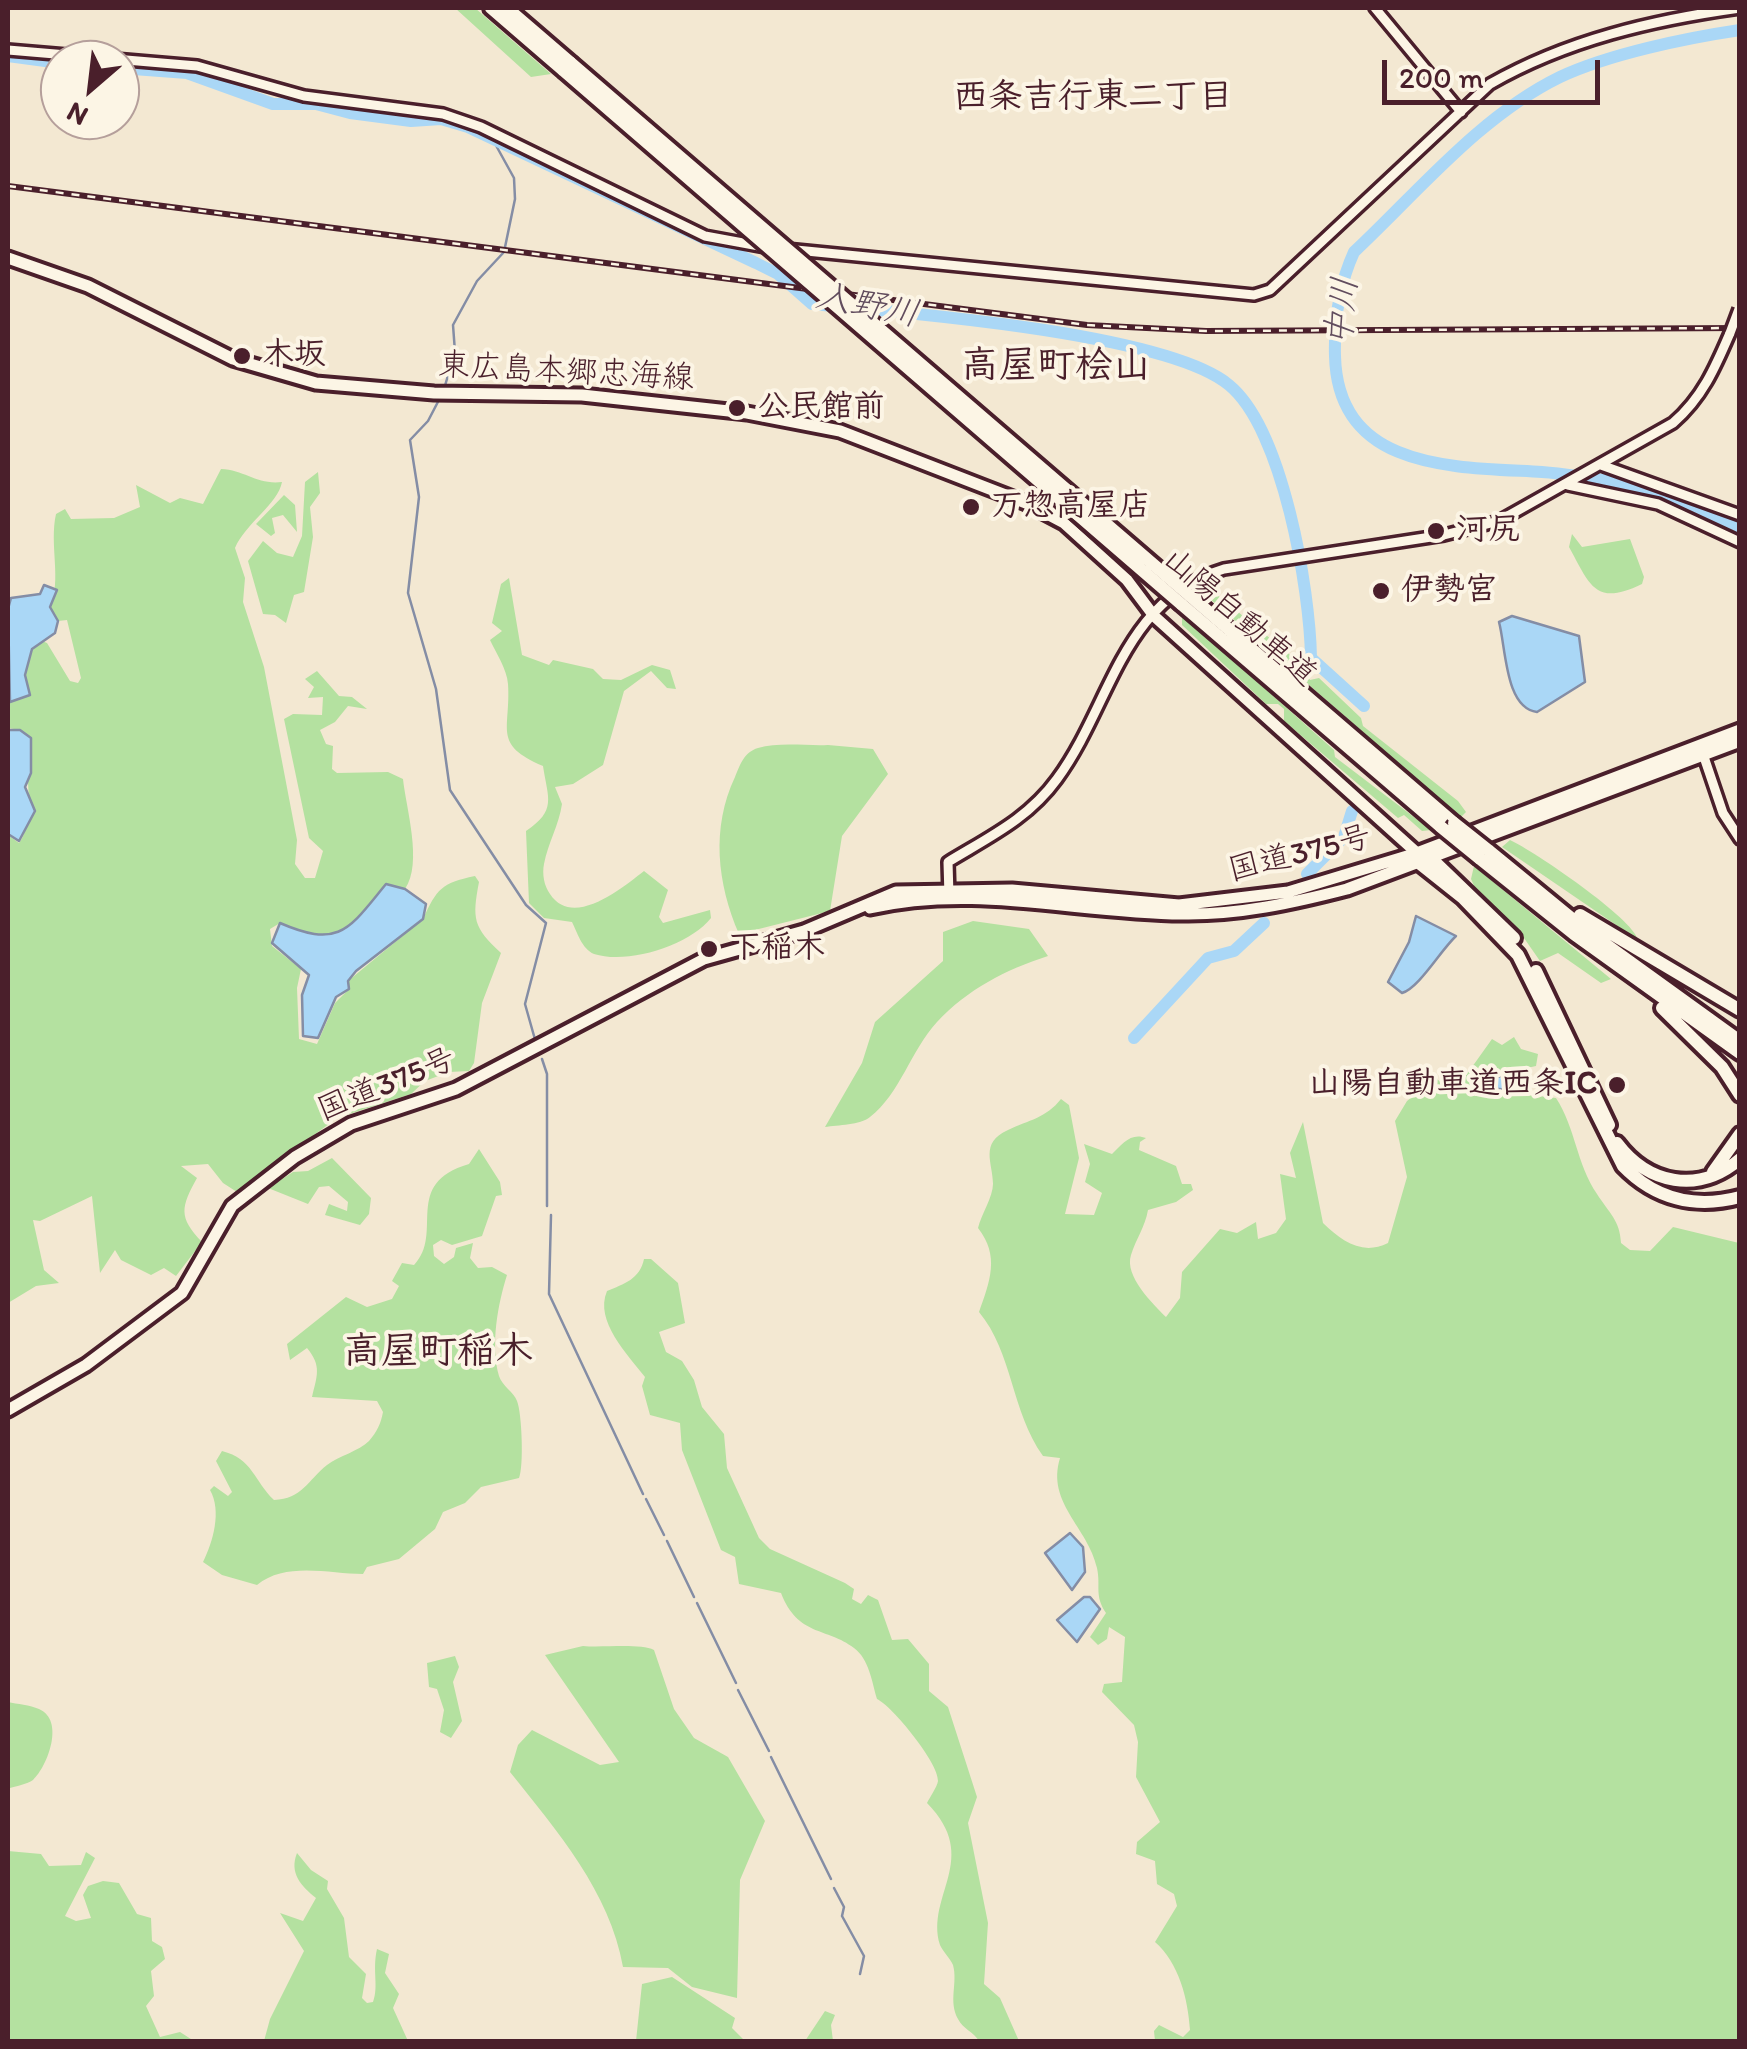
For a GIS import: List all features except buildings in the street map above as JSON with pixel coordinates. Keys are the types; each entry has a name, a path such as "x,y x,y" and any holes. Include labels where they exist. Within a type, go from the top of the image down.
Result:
{"highway":[{"name":"山陽自動車道","path":"491,8 567,67 1448,825 1613,963 1740,1054"},
{"name":"山陽自動車道","path":"507,8 567,67"},
{"name":"山陽自動車道","path":"1483,854 1740,1040"},
{"path":"1483,854 1740,1010"},
{"path":"1422,858 1497,918 1533,965 1627,1156 1652,1176 1672,1182 1707,1177 1740,1160"},
{"path":"1422,858 1518,955 1623,1166 1636,1180 1671,1198 1708,1202 1740,1197"},
{"path":"1613,963 1702,1046 1740,1096"},
{"path":"1707,1177 1722,1163 1740,1134"},
{"path":"1708,1202 1740,1189"}],"main road":[{"name":"東広島本郷忠海線","path":"8,258 88,286 233,359 280,375 352,389 600,396 748,414 840,431 1026,503 1064,524 1127,580 1154,616 1422,858"},
{"name":"国道375号","path":"1422,858 1740,730"},
{"name":"国道375号","path":"8,1410 86,1365 182,1293 232,1206 295,1157 351,1124 456,1089 534,1051 676,970 856,911 896,892 949,892 1206,914 1292,903 1740,740"}],"street":[{"path":"1374,8 1461,112"},
{"path":"8,50 184,64 304,96 444,114 481,127 705,236 730,244 1254,295 1270,290 1490,84 1648,21 1740,8"},
{"path":"949,892 948,862 1010,827 1055,782 1085,732 1122,653 1194,579 1224,569 1474,529 1568,484 1673,423 1692,406 1712,376 1739,309"},
{"path":"1596,467 1740,516"},
{"path":"1568,484 1658,504 1740,542"},
{"path":"1703,754 1728,823 1740,839"},
{"path":"1728,823 1740,818"}],"green space":[{"path":"455,8 475,8 551,74 531,77"},
{"path":"221,469 282,482 235,548 245,578 243,602 264,667 297,840 295,864 305,878 315,878 323,851 309,838 284,719 293,714 322,715 323,697 308,698 314,687 305,679 317,671 339,696 352,697 367,709 348,706 335,722 320,730 326,744 333,746 332,769 337,773 388,772 403,779 412,835 413,865 405,889 386,884 352,923 330,934 280,923 270,929 272,946 301,969 297,988 299,1039 317,1044 335,1003 349,989 348,981 423,919 442,889 454,881 475,876 479,882 477,922 501,953 482,1003 474,1063 469,1071 449,1072 425,1081 411,1094 337,1118 237,1192 223,1183 208,1164 181,1166 197,1178 184,1212 202,1242 176,1276 164,1268 151,1275 121,1260 115,1250 100,1273 92,1196 40,1221 33,1220 44,1270 59,1283 36,1286 8,1303 8,835 19,843 29,806 20,730 8,728 8,692 11,702 32,650 40,640 47,643 70,681 78,683 81,678 67,620 58,621 50,607 55,585 56,514 65,509 71,519 114,518 140,507 136,485 170,503 180,498 203,504"},
{"path":"318,472 320,493 310,507 313,537 304,592 294,595 286,623 275,615 263,614 248,561 263,541 277,553 293,557 302,536 305,482"},
{"path":"284,495 295,505 297,532 283,515 272,518 275,533 271,536 256,524"},
{"path":"1572,534 1582,547 1630,539 1644,577 1642,584 1614,593 1596,588 1569,547"},
{"path":"509,578 522,655 549,665 553,660 593,669 603,679 621,680 652,665 670,670 676,689 667,688 651,671 624,691 603,765 573,784 555,787 562,804 543,872 550,894 560,904 584,907 644,871 668,890 659,917 663,923 710,910 711,918 689,937 640,955 608,957 590,952 572,922 544,918 529,903 526,831 542,817 548,796 543,766 510,743 507,678 490,640 502,631 492,623 501,584"},
{"path":"1209,588 1300,663 1310,680 1319,678 1361,718 1363,726 1458,801 1466,812 1461,817 1456,813 1202,592"},
{"path":"1182,615 1334,750 1335,757 1431,830 1422,831 1404,815 1398,818 1284,721 1284,709 1278,704 1266,704 1182,625"},
{"path":"766,746 873,749 888,774 842,836 830,911 739,934 722,875 720,836 727,796 741,764 749,753"},
{"path":"1510,840 1602,902 1638,940 1502,847"},
{"path":"1474,866 1611,979 1601,983 1558,953 1540,961 1517,928 1476,890 1471,879"},
{"path":"973,921 1029,929 1048,956 988,982 949,1010 928,1033 889,1096 870,1117 825,1127 862,1063 875,1022 943,961 943,932"},
{"path":"1514,1037 1521,1049 1538,1054 1536,1066 1484,1077 1485,1090 1556,1098 1590,1182 1616,1222 1621,1243 1630,1250 1650,1251 1673,1227 1739,1243 1739,2041 1155,2041 1154,2031 1159,2025 1183,2037 1190,2030 1181,1982 1155,1942 1177,1906 1174,1894 1157,1884 1155,1861 1136,1854 1137,1842 1160,1822 1136,1777 1138,1742 1134,1725 1102,1692 1104,1684 1122,1682 1125,1637 1109,1627 1107,1639 1098,1645 1090,1637 1106,1613 1100,1601 1092,1553 1063,1502 1057,1474 1060,1458 1043,1456 1032,1439 999,1345 979,1312 991,1269 989,1249 978,1228 992,1189 993,1141 1043,1115 1061,1099 1069,1105 1079,1158 1065,1214 1094,1215 1102,1193 1085,1182 1090,1164 1084,1144 1112,1154 1127,1140 1146,1138 1140,1142 1139,1150 1176,1166 1182,1184 1191,1184 1193,1190 1176,1202 1148,1210 1130,1263 1141,1289 1166,1317 1180,1298 1182,1272 1220,1229 1237,1233 1256,1222 1258,1239 1276,1233 1286,1219 1280,1174 1296,1178 1290,1153 1303,1122 1323,1223 1345,1241 1361,1247 1388,1243 1407,1177 1395,1121 1407,1101 1436,1078 1449,1090 1462,1081 1492,1039 1502,1045"},
{"path":"479,1149 500,1182 502,1195 496,1196 482,1236 452,1245 441,1240 433,1245 434,1256 444,1264 454,1257 456,1248 473,1243 470,1258 478,1268 492,1267 507,1275 498,1311 495,1351 499,1376 519,1407 519,1478 481,1487 465,1503 443,1512 435,1529 399,1559 367,1567 363,1574 295,1571 257,1585 222,1575 203,1562 216,1517 210,1490 214,1486 228,1496 232,1492 216,1461 222,1451 247,1465 274,1500 298,1492 327,1465 369,1441 383,1412 377,1401 312,1397 317,1377 315,1360 307,1348 290,1360 287,1344 346,1297 367,1307 392,1299 399,1286 392,1281 402,1263 414,1265 422,1252 430,1196 436,1184 448,1173 469,1164"},
{"path":"332,1158 371,1198 369,1214 360,1225 325,1215 329,1204 347,1211 348,1202 329,1186 319,1187 308,1204 268,1188 293,1172 308,1171"},
{"path":"644,1259 651,1259 678,1283 685,1323 659,1332 666,1352 682,1361 694,1380 702,1407 724,1434 727,1468 759,1538 770,1549 845,1583 854,1589 852,1599 861,1604 868,1595 878,1600 892,1640 908,1639 929,1664 929,1691 948,1707 977,1797 968,1823 988,1923 984,1984 1000,1998 1019,2041 979,2041 955,2012 953,1965 940,1945 937,1927 949,1876 950,1842 943,1823 927,1803 938,1781 931,1762 903,1723 877,1699 859,1653 844,1641 804,1624 781,1593 739,1584 735,1557 721,1550 682,1450 680,1423 650,1415 642,1386 645,1377 615,1337 604,1302 607,1291 635,1276"},
{"path":"583,1646 654,1650 674,1709 694,1738 728,1757 765,1821 740,1880 737,1998 692,1987 668,1968 623,1967 594,1888 563,1840 510,1772 518,1745 532,1730 600,1765 619,1762 545,1655"},
{"path":"455,1656 459,1667 453,1682 462,1721 451,1738 440,1732 444,1710 437,1689 429,1687 427,1663"},
{"path":"8,1702 39,1709 47,1715 52,1733 39,1773 31,1781 10,1788 8,1795"},
{"path":"8,1851 41,1854 49,1866 81,1865 86,1852 95,1858 65,1916 76,1921 91,1918 83,1895 88,1886 103,1881 119,1883 137,1914 151,1918 152,1941 162,1947 165,1959 151,1971 154,1996 146,2006 160,2037 180,2032 194,2041 8,2041"},
{"path":"297,1853 311,1870 328,1881 327,1889 344,1918 349,1957 366,1974 362,1998 367,2003 373,2002 375,1996 377,1949 389,1954 385,1973 399,1994 393,2008 408,2041 264,2041 270,2019 304,1951 280,1913 303,1921 316,1898 298,1878 294,1867"},
{"path":"672,1977 735,2018 732,2028 745,2041 636,2041 642,1984"},
{"path":"825,2011 835,2015 831,2025 833,2041 805,2041"}],"water":[{"path":"44,585 57,590 50,607 58,621 55,633 32,649 25,675 30,695 10,702 11,598 40,594"},
{"path":"1512,616 1579,636 1585,682 1537,712 1519,700 1509,675 1499,622"},
{"path":"8,730 20,730 31,738 31,773 25,787 35,811 19,841 8,834"},
{"path":"386,884 405,889 426,904 423,919 356,971 348,981 349,989 336,997 318,1038 303,1036 302,995 309,975 272,943 280,923 317,934 342,930"},
{"path":"1416,916 1456,936 1415,984 1402,993 1388,982 1409,942"},
{"path":"1520,1074 1527,1092 1490,1088 1488,1078"},
{"path":"1070,1533 1083,1547 1085,1572 1072,1590 1045,1553"},
{"path":"1084,1597 1090,1597 1100,1609 1077,1642 1057,1620"}],"waterway":[{"name":"中川","path":"1740,30 1672,42 1601,61 1560,77 1503,112 1354,252 1341,290 1335,342 1341,394 1357,422 1380,442 1408,456 1440,464 1563,474 1641,487 1685,502 1740,529"},
{"name":"入野川","path":"8,56 40,60"},
{"name":"入野川","path":"140,69 187,73 273,104 316,104 411,121 441,119 468,127 778,274 812,304 1031,328 1150,352 1197,367 1229,385 1248,407 1264,437 1290,512 1299,553 1311,658 1364,706"},
{"path":"444,389 455,352 453,325 477,281 504,252 515,199 514,178 493,140"},
{"path":"441,396 428,421 410,440 419,497 408,593 436,689 450,790 526,905 546,923 525,1004 536,1043"},
{"name":"入野川","path":"1307,874 1344,837 1352,811"},
{"name":"入野川","path":"1134,1038 1208,958 1234,951 1264,923"},
{"path":"542,1059 547,1074 547,1206"},
{"path":"551,1215 549,1294 643,1494"},
{"path":"646,1499 664,1535"},
{"path":"667,1541 694,1597"},
{"path":"697,1603 736,1683"},
{"path":"738,1690 769,1751"},
{"path":"771,1757 831,1879"},
{"path":"834,1888 844,1907 842,1916 864,1956 860,1974"}],"railway":[{"path":"8,186 1087,325 1206,331 1740,328"}],"place":[{"name":"木坂","path":"242,356"},
{"name":"公民館前","path":"737,408"},
{"name":"万惣高屋店","path":"971,507"},
{"name":"河尻","path":"1436,531"},
{"name":"伊勢宮","path":"1381,591"},
{"name":"下稲木","path":"709,949"},
{"name":"山陽自動車道西条IC","path":"1617,1085"}],"district":[{"name":"西条吉行東二丁目","path":"1093,98"},
{"name":"高屋町桧山","path":"1056,367"},
{"name":"高屋町稲木","path":"438,1353"}]}
